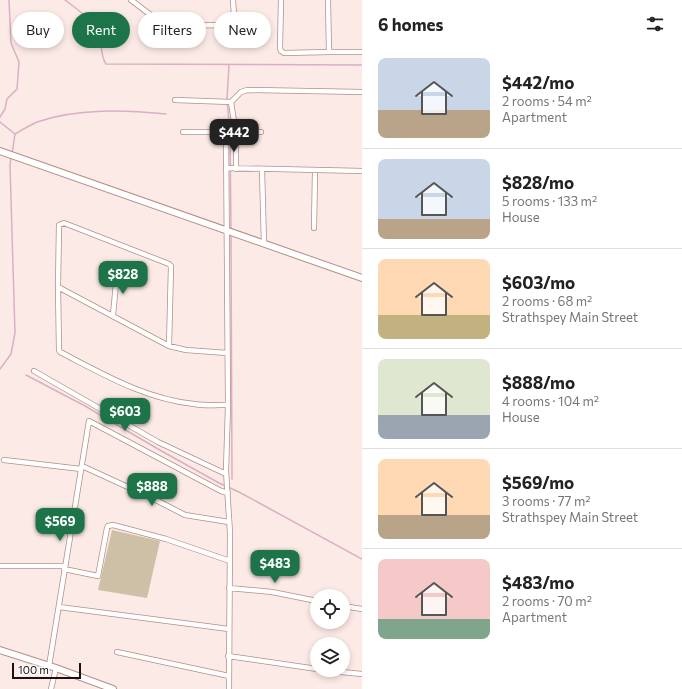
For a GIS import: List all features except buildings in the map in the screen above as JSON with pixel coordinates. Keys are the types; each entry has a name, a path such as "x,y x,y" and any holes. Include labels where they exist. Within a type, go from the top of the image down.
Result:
{"main road":[{"path":"0,151 362,278"},
{"path":"0,650 56,668 113,689"}],"street":[{"path":"131,0 160,22 168,26 227,25 232,23 234,16 234,0"},
{"path":"281,0 280,48 284,53 362,52"},
{"path":"328,0 329,52"},
{"path":"175,100 231,102 241,92 247,90 362,92"},
{"path":"231,102 236,132 236,169"},
{"path":"183,132 261,132"},
{"path":"226,132 228,405 226,474 230,561 228,656 229,689"},
{"path":"226,168 262,170 362,171"},
{"path":"262,170 264,244"},
{"path":"314,228 315,171"},
{"path":"169,346 171,266 61,223 59,225 58,350 138,391 194,405 228,405"},
{"path":"113,315 117,274"},
{"path":"58,287 169,346 186,350 227,353"},
{"path":"34,371 158,442 226,474"},
{"path":"49,666 89,421 220,491 228,493"},
{"path":"4,460 82,468 154,499 185,515 229,522"},
{"path":"1,566 64,568 98,576 107,528 108,526 113,525 166,539 230,561"},
{"path":"229,588 272,592 310,600"},
{"path":"59,607 229,629"},
{"path":"350,607 362,609"},
{"path":"117,652 229,676"},
{"path":"228,656 310,668"},
{"path":"51,689 56,668"},
{"path":"350,673 362,674"}],"shaded area":[{"path":"112,530 160,541 147,598 98,590"}],"waterway":[{"path":"0,117 5,109 7,99 17,89 19,62 11,43 9,0"},
{"path":"65,0 81,12 95,28 101,43 102,55 106,64 362,65"},
{"path":"229,65 227,99 230,134 231,231"},
{"path":"0,122 15,134 37,122 68,114 101,111 166,114"},
{"path":"12,154 15,134"},
{"path":"0,369 11,354 15,333 11,157"},
{"path":"231,235 232,479"},
{"path":"26,375 85,406 219,483 239,492 362,559"}]}
